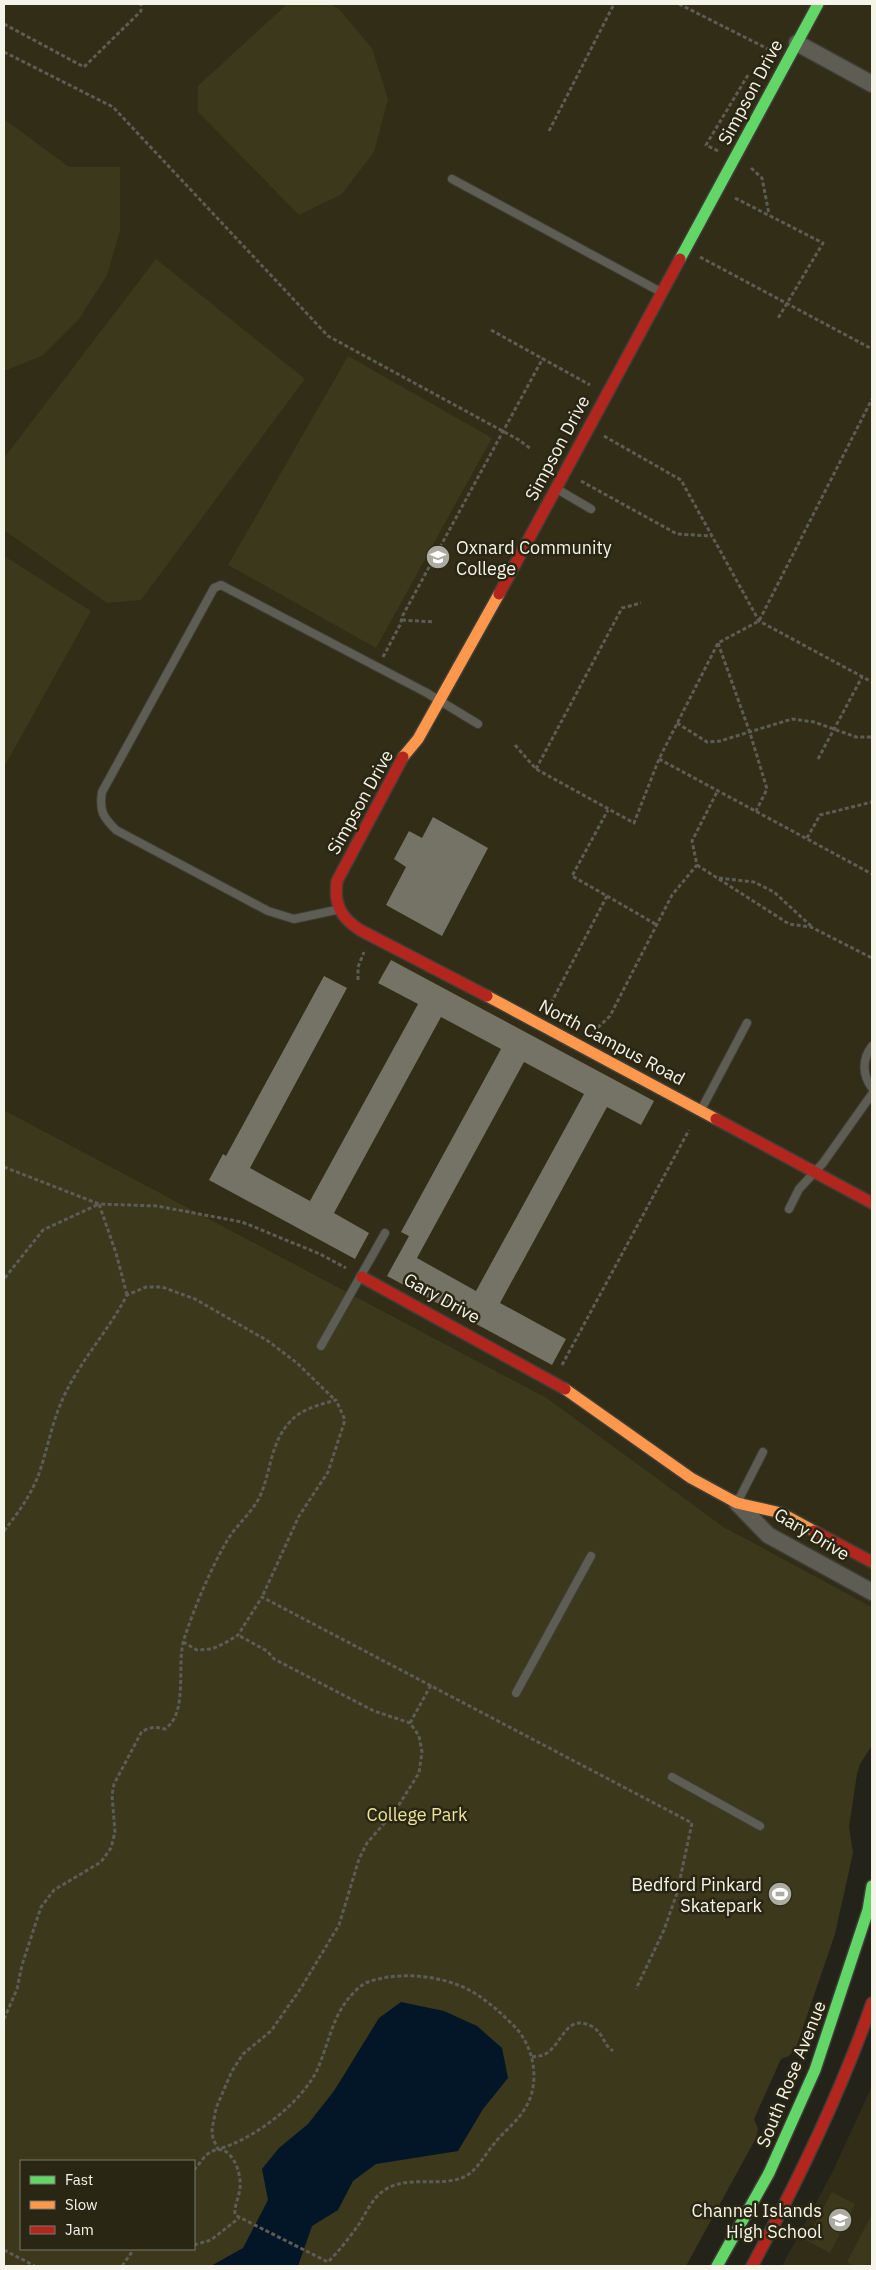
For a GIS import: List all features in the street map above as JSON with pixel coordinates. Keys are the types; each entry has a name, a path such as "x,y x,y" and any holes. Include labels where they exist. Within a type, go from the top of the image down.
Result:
{"street":[{"name":"Simpson Drive","path":"338,910 334,895 337,881 403,756 418,739 440,701 818,4"},
{"path":"797,43 872,84"},
{"name":"North Campus Road","path":"338,910 356,929 380,939 872,1203"},
{"name":"Gary Drive","path":"362,1277 553,1381 691,1478 737,1503 781,1513 872,1562"},
{"name":"Gary Drive","path":"737,1503 768,1535 872,1592"},
{"name":"South Rose Avenue","path":"717,2266 769,2173 815,2070 868,1910 872,1886"},
{"path":"752,2266 817,2144 856,2052 872,2003"}],"lane":[{"path":"452,179 661,292"},
{"path":"555,488 591,508"},
{"path":"338,910 294,918 268,911 116,830 105,819 100,805 102,792 214,588 221,585 440,701 478,724"},
{"path":"701,1110 747,1023"},
{"path":"872,1046 864,1062 865,1073 872,1088"},
{"path":"789,1209 799,1189 823,1163 872,1094"},
{"path":"321,1346 362,1277 385,1233"},
{"path":"737,1503 763,1452"},
{"path":"516,1693 591,1556"},
{"path":"672,1778 760,1826"}],"path":[{"path":"4,24 84,67 141,11 140,4"},
{"path":"549,131 614,4"},
{"path":"679,4 788,59"},
{"path":"4,52 113,107 328,336 502,431 531,449"},
{"path":"723,154 706,145 748,75"},
{"path":"749,166 762,178 769,214"},
{"path":"732,196 823,243 777,320"},
{"path":"700,256 872,349"},
{"path":"491,330 595,388"},
{"path":"378,668 502,431 543,358"},
{"path":"516,745 536,769 634,824 659,759 718,642 759,621 872,399"},
{"path":"868,406 872,409"},
{"path":"588,426 681,480 759,621 872,682"},
{"path":"576,479 676,534 712,536"},
{"path":"536,769 622,608 641,604"},
{"path":"402,620 434,622"},
{"path":"718,642 750,733 767,789 756,811"},
{"path":"818,759 862,677"},
{"path":"677,723 707,742 720,742 792,720 814,722 856,737 872,737"},
{"path":"659,759 872,874"},
{"path":"718,790 692,841 697,865 790,924 811,927"},
{"path":"807,838 820,815 872,802"},
{"path":"608,810 572,876 657,925"},
{"path":"590,1035 610,1016 672,896 697,865"},
{"path":"716,877 754,882 774,892 811,927 872,958"},
{"path":"546,1012 607,896"},
{"path":"358,980 358,967 365,950"},
{"path":"553,1381 689,1130"},
{"path":"4,1167 99,1204 157,1206 242,1222 320,1254 362,1277"},
{"path":"4,1280 43,1230 99,1204"},
{"path":"99,1204 116,1253 127,1295"},
{"path":"4,1531 25,1503 38,1477 61,1402 83,1364 116,1316 127,1295 146,1287 162,1287 195,1299 268,1341 297,1363 336,1400 344,1420 328,1472 299,1516 262,1596 238,1635 212,1649 197,1650 183,1642"},
{"path":"4,2019 17,1989 22,1966 41,1907 54,1890 101,1862 111,1848 115,1832 112,1795 119,1773 142,1731 154,1727 165,1729 171,1725 176,1713 180,1688 183,1642 209,1576 229,1539 258,1499 276,1443 289,1422 307,1409 336,1400"},
{"path":"262,1596 692,1823 678,1893 664,1930 636,1989"},
{"path":"195,2169 208,2153 218,2149 246,2139 285,2110 300,2096 317,2070 340,2010 358,1989 367,1982 404,1977 424,1977 444,1981 469,1990 490,2002 520,2032 532,2058 534,2075 530,2101 517,2120 497,2140 478,2166 466,2177 441,2183 405,2183 394,2185 384,2191 372,2203 357,2226 328,2262 322,2261 235,2215 234,2209 240,2190 240,2174 232,2157 226,2151 218,2149 213,2140 212,2130 216,2108 232,2071 243,2054 271,2031 301,1988 339,1925 359,1860 368,1843 395,1811 419,1774 422,1752 419,1736 410,1723 353,1701 274,1659 267,1651 238,1635"},
{"path":"410,1723 431,1685"},
{"path":"532,2058 548,2052 570,2026 580,2023 586,2024 600,2032 607,2047 612,2051"},
{"path":"195,2245 211,2240 239,2218"},
{"path":"4,2250 35,2266"},
{"path":"122,2266 133,2250"}],"shaded area":[{"name":"Oxnard Community College","path":"4,4 872,4 872,1607 724,1527 547,1398 4,1110"},
{"name":"Channel Islands High School","path":"872,2086 872,2266 782,2266 832,2173"}],"green space":[{"path":"287,4 330,4 339,9 372,48 388,99 374,152 342,194 299,215 198,112 198,86"},
{"path":"4,119 69,167 120,167 120,231 107,275 79,319 42,356 4,371"},
{"path":"156,259 305,379 141,600 107,603 4,530 4,458"},
{"path":"348,356 492,438 376,648 228,565"},
{"path":"4,556 91,611 4,767"},
{"name":"College Park","path":"4,1110 547,1398 724,1527 872,1607 872,1740 871,1747 860,1764 857,1774 849,1827 853,1853 835,1934 796,2048 789,2056 781,2059 754,2119 758,2129 756,2138 686,2266 4,2266"},
{"path":"832,2192 855,2204 830,2253 806,2240"},
{"path":"872,2214 872,2266 855,2266 847,2262"}],"water":[{"path":"401,2002 444,2011 477,2026 502,2048 508,2078 483,2109 458,2151 376,2164 353,2181 338,2210 312,2226 298,2266 211,2266 243,2248 268,2200 262,2169 279,2148 308,2124 334,2091 379,2018"}],"building":[{"path":"433,817 488,848 442,936 386,905 406,867 394,859 409,831 422,838"},
{"path":"391,960 654,1101 641,1125 607,1107 500,1303 566,1339 552,1365 387,1276 409,1236 401,1232 501,1049 441,1017 334,1213 369,1233 355,1259 209,1180 223,1154 226,1156 324,976 347,988 250,1168 310,1201 418,1004 378,983","holes":["524,1062 584,1094 476,1291 417,1258"]}],"traffic: fast":[{"path":"680,259 818,4"},
{"path":"717,2266 769,2173 815,2070 868,1910 872,1886"}],"traffic: slow":[{"path":"403,757 418,739 499,594"},
{"path":"487,996 716,1119"},
{"path":"565,1389 691,1478 737,1503 781,1513 814,1531"}],"traffic: jam":[{"path":"499,594 680,259"},
{"path":"403,757 337,881 336,889 340,909 343,915 360,930 487,996"},
{"path":"716,1119 872,1203"},
{"path":"362,1277 565,1389"},
{"path":"814,1531 872,1562"},
{"path":"752,2266 786,2202 817,2137 860,2037 872,2003"}],"place":[{"name":"Oxnard Community College","path":"438,557"},
{"name":"Bedford Pinkard Skatepark","path":"780,1894"},
{"name":"Channel Islands High School","path":"840,2220"}]}
